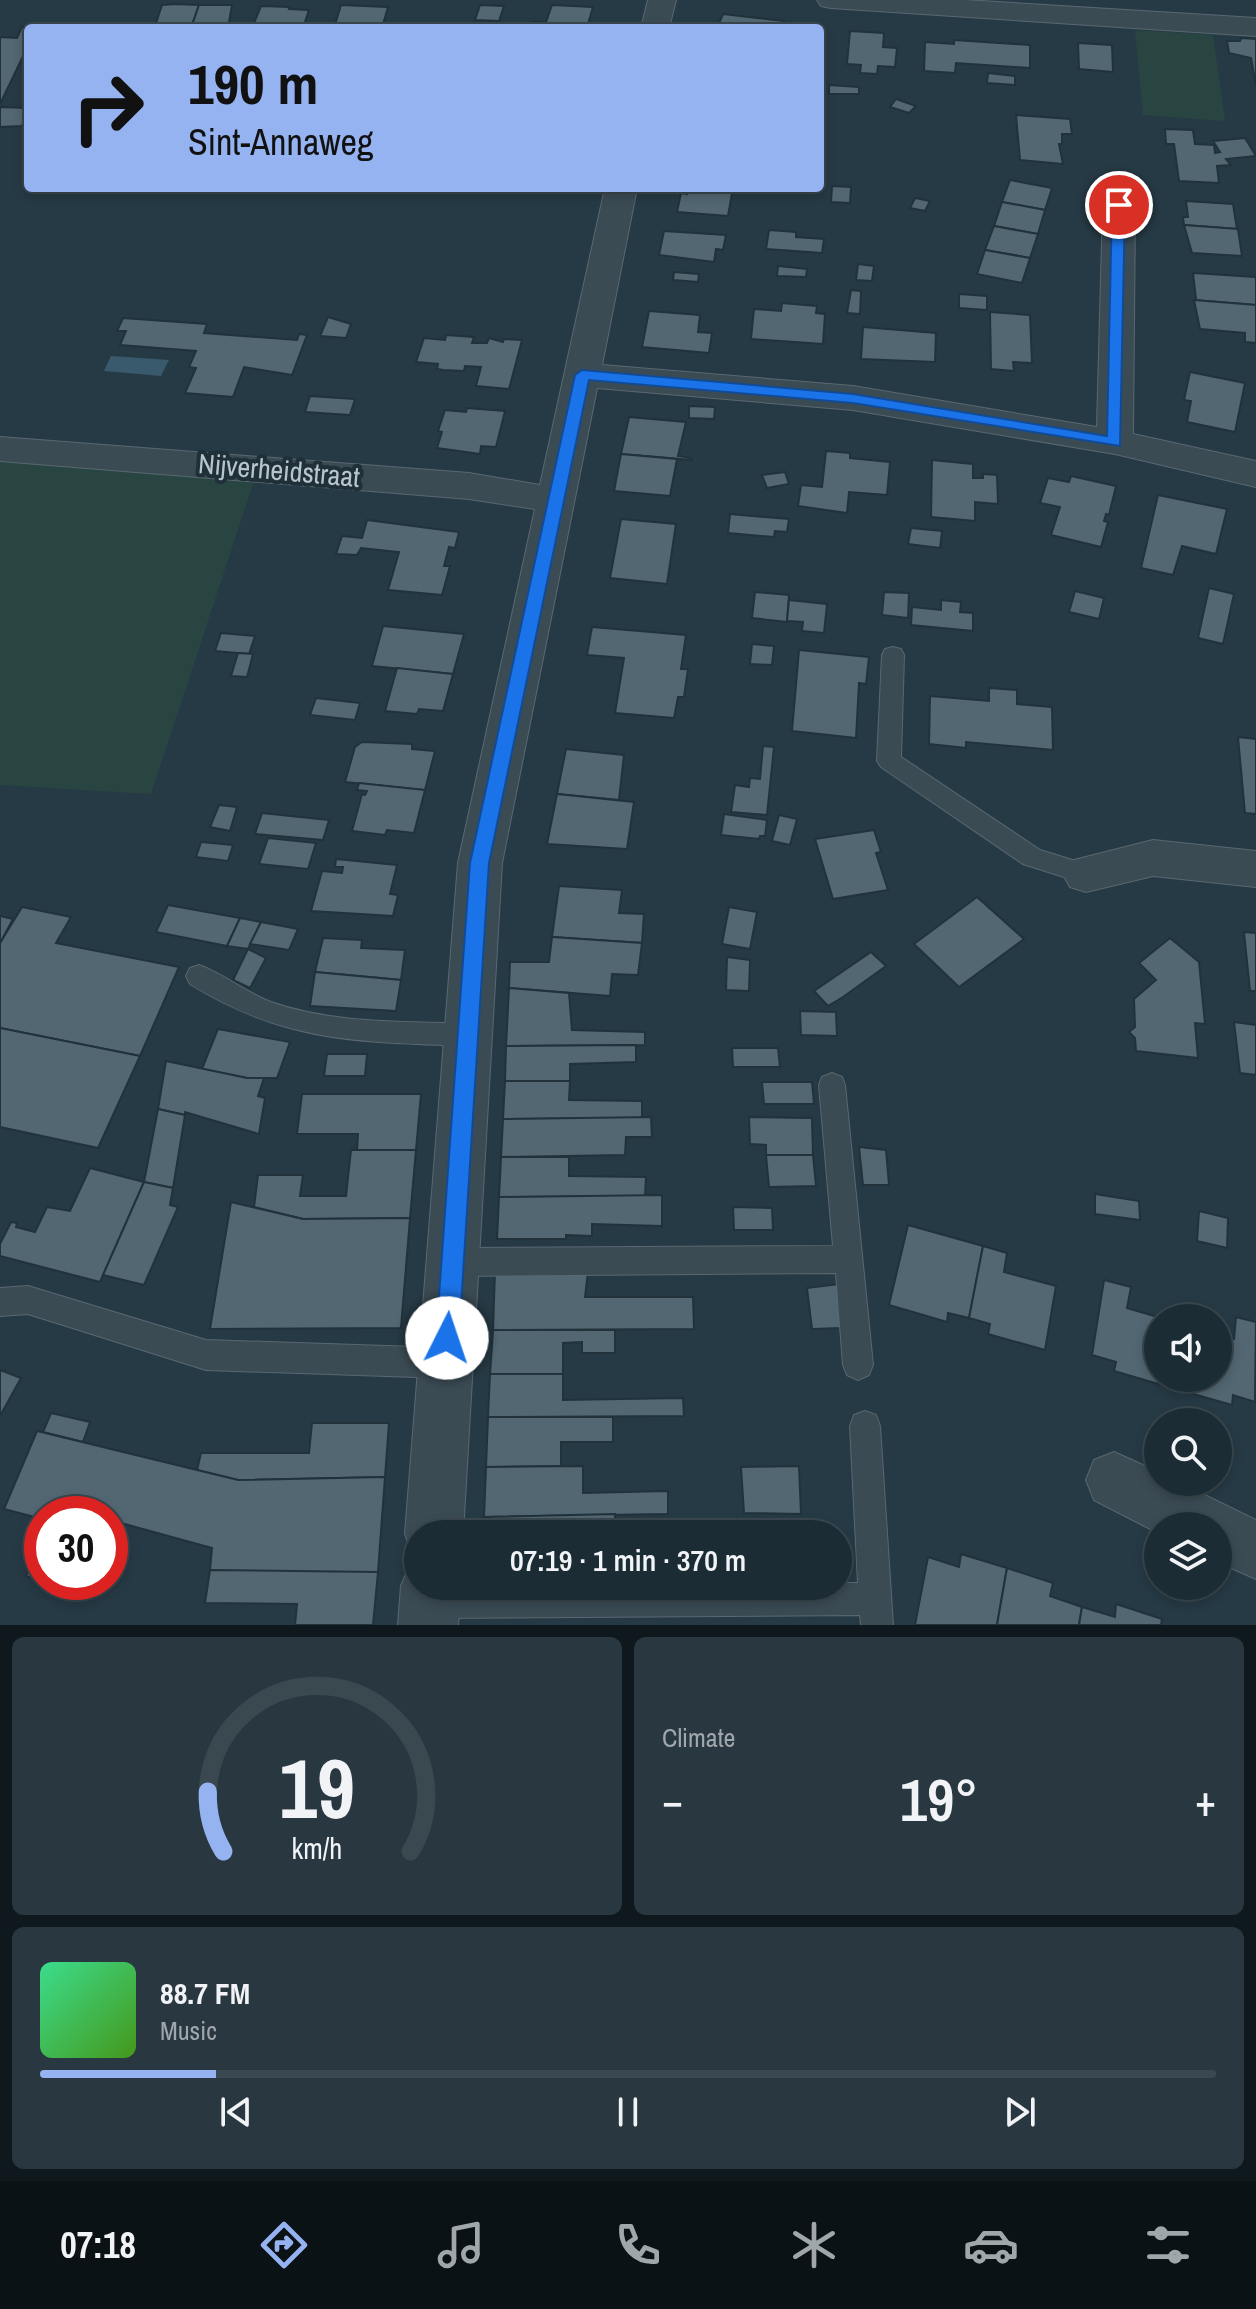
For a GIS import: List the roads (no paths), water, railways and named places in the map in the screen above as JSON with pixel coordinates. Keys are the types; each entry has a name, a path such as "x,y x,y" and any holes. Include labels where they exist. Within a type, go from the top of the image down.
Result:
{"street":[{"path":"656,24 662,0"},
{"path":"831,0 1256,27"},
{"path":"435,1520 480,863 620,192"},
{"path":"1115,442 1119,205"},
{"path":"582,375 853,398 1115,442 1256,474"},
{"name":"Nijverheidstraat","path":"0,449 469,486 556,500"},
{"path":"1086,874 1153,858 1256,869"},
{"path":"1114,1480 1177,1512"},
{"path":"1232,1539 1256,1550"}],"lane":[{"path":"893,655 889,761 1032,857 1086,874"},
{"path":"199,976 227,995 280,1018 331,1029 468,1035"},
{"path":"832,1085 858,1365"},
{"path":"452,1262 849,1259"},
{"path":"0,1302 28,1300 206,1355 446,1363"},
{"path":"430,1604 876,1612 865,1426"}],"water":[{"path":"111,356 169,360 161,376 104,371"}]}
